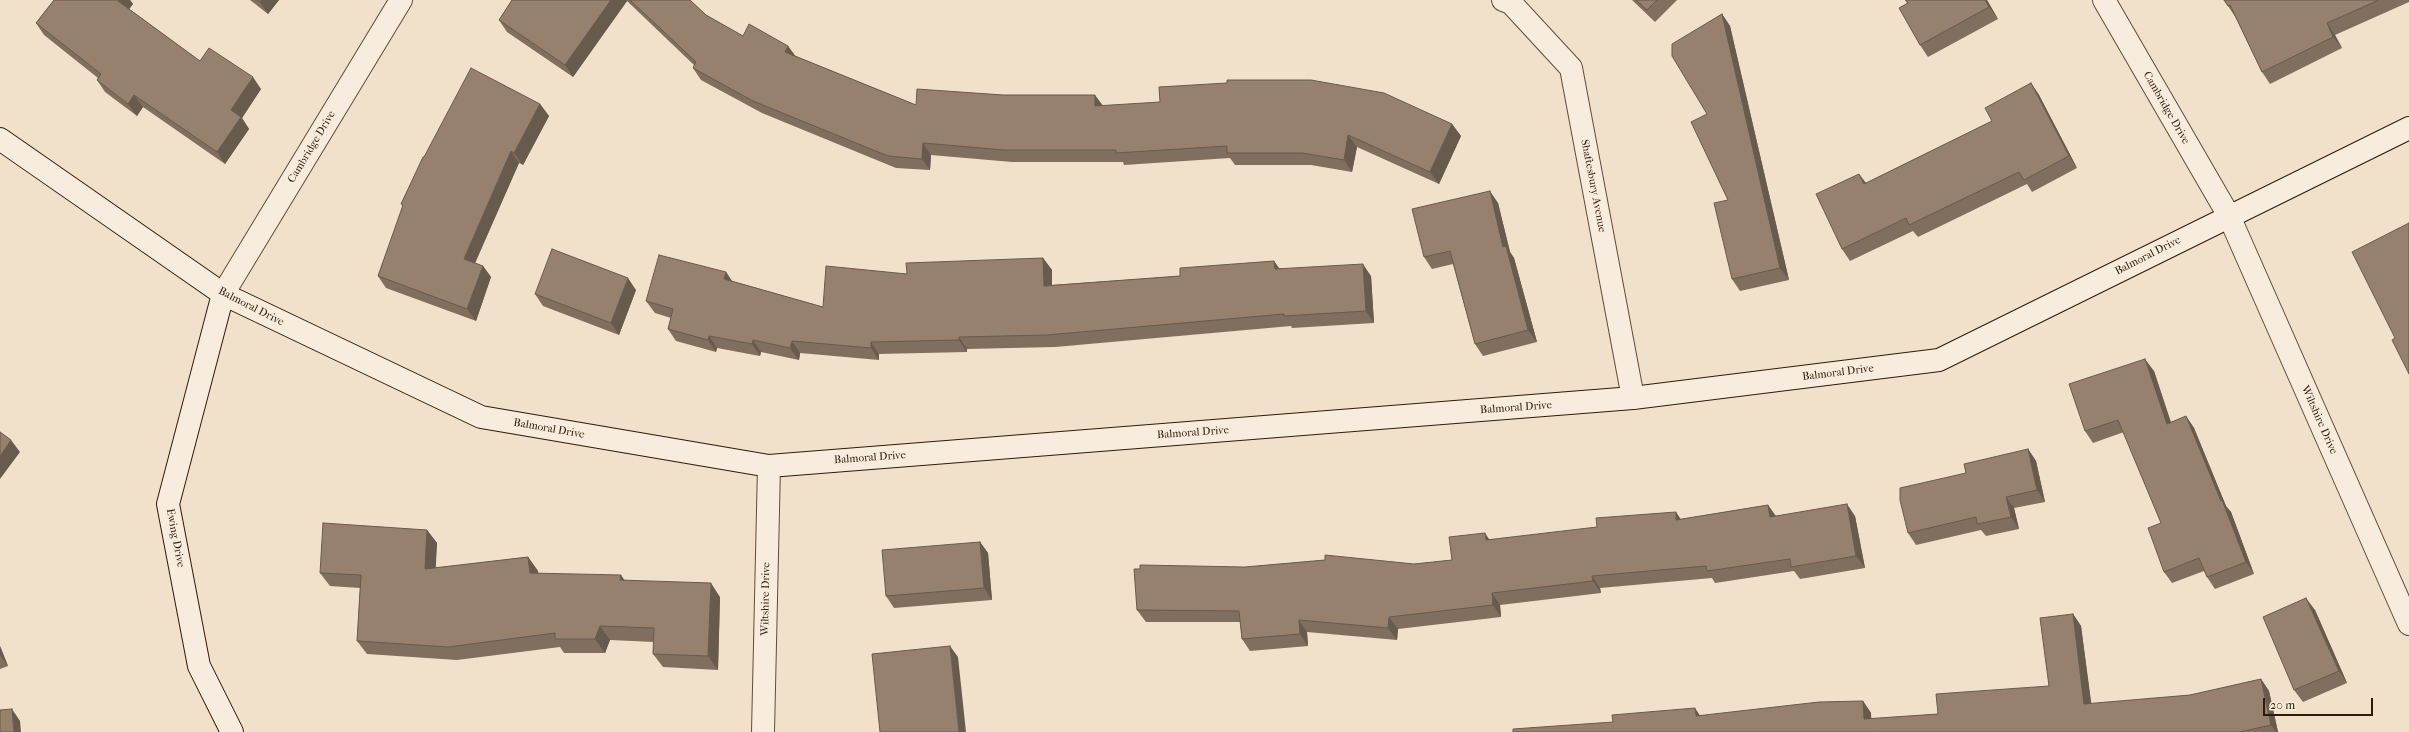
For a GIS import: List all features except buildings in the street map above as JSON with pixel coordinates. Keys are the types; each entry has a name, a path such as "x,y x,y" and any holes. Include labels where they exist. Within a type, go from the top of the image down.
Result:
{"street":[{"name":"Cambridge Drive","path":"223,294 401,0"},
{"name":"Shaftesbury Avenue","path":"1503,0 1511,2 1571,68 1633,398"},
{"name":"Cambridge Drive","path":"2104,0 2229,216"},
{"name":"Balmoral Drive","path":"0,139 223,294 481,417 768,466 1633,398 1939,360 2409,128"},
{"name":"Wiltshire Drive","path":"2229,216 2409,624"},
{"name":"Ewing Drive","path":"223,294 168,504 199,666 232,732"},
{"name":"Wiltshire Drive","path":"763,732 768,466"}]}
